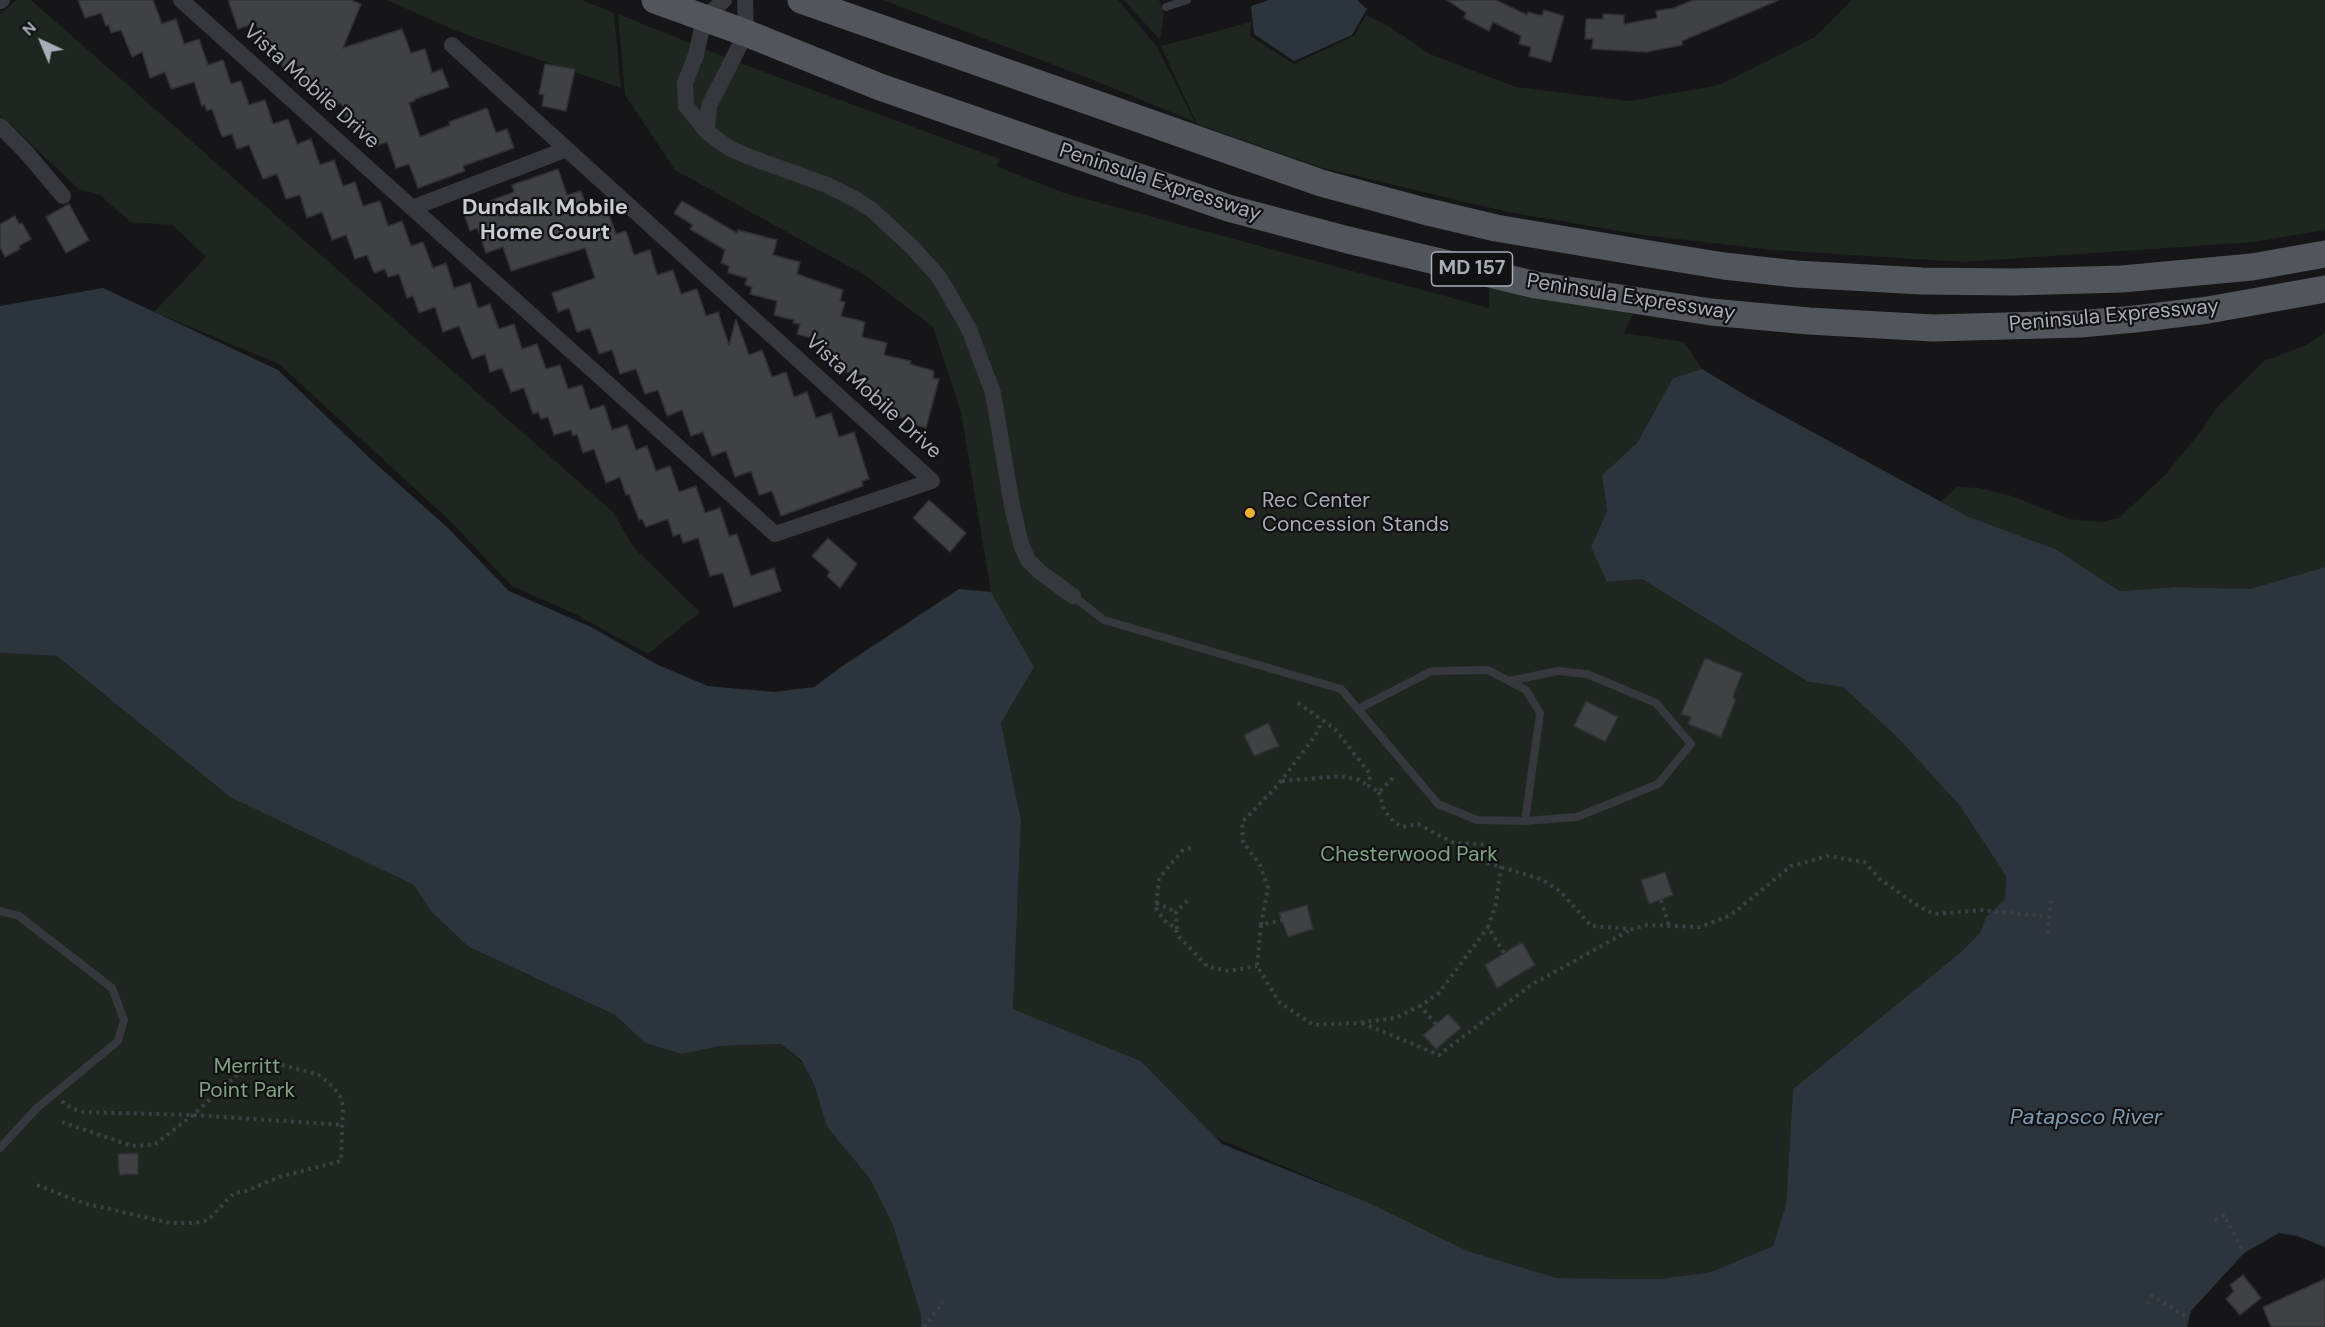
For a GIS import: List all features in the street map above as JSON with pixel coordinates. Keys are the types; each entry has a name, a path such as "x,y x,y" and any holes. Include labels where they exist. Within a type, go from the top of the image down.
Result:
{"main road":[{"name":"Peninsula Expressway","path":"655,0 746,33 880,87 1228,207 1348,240 1536,285 1711,312 1809,321 1933,328 2080,324 2135,319 2208,310 2325,289"},
{"name":"Peninsula Expressway","path":"801,0 1321,183 1496,228 1650,254 1724,266 1796,274 1922,281 2013,282 2122,279 2252,267 2325,254"}],"street":[{"name":"Vista Mobile Drive","path":"181,0 775,534 932,481 452,45"},
{"path":"724,0 704,19 696,55 685,83 686,106 707,132 729,148 827,185 872,210 939,277 969,329 993,393 1012,506 1021,544 1028,560 1040,572 1073,596"},
{"path":"707,132 709,106 746,33 745,0"},
{"path":"0,126 25,151 63,196"},
{"path":"412,208 567,149"}],"lane":[{"path":"1166,7 1187,0"},
{"path":"1073,596 1104,620 1341,689 1438,804 1478,820 1525,821 1577,818 1658,784 1690,744 1656,703 1587,674 1558,671 1509,681"},
{"path":"1358,709 1432,671 1488,670 1526,690 1540,713 1525,821"},
{"path":"0,911 19,916 112,988 124,1020 118,1041 37,1108 1,1145"}],"path":[{"path":"1298,703 1335,729 1370,774 1369,786"},
{"path":"1322,721 1315,736 1281,781 1242,822 1243,842 1260,865 1268,888 1257,966 1279,1002 1312,1025 1362,1023 1395,1018 1420,1006 1438,994 1488,927 1496,904 1501,866"},
{"path":"1379,792 1406,766"},
{"path":"1281,781 1340,776 1359,780 1379,792 1384,810 1394,822 1402,826 1418,824 1454,843 1492,845 1487,863 1541,879 1561,892 1591,926 1700,927 1731,915 1791,866 1827,856 1864,862 1881,880 1918,906 1934,914 1982,910 2049,917"},
{"path":"1242,851 1247,847"},
{"path":"1191,848 1182,851 1159,878 1156,908 1164,921 1175,928 1208,967 1229,971 1257,966"},
{"path":"1176,912 1188,900"},
{"path":"1661,900 1669,926"},
{"path":"2048,933 2050,901"},
{"path":"1156,903 1176,912"},
{"path":"1176,912 1178,933"},
{"path":"1261,925 1283,920"},
{"path":"1488,927 1504,953"},
{"path":"1362,1023 1439,1055 1531,985 1632,928"},
{"path":"1420,1006 1436,1024"},
{"path":"36,1185 83,1203 170,1223 195,1222 208,1220 234,1193 246,1191 279,1177 341,1161 343,1107 340,1096 319,1075 265,1059 249,1064 193,1115 154,1145 132,1146 62,1122"},
{"path":"55,1093 66,1105 81,1112 193,1115 342,1125"},
{"path":"2215,1220 2224,1215 2244,1253"},
{"path":"2147,1304 2152,1296 2189,1318"},
{"path":"924,1327 944,1302"}],"green space":[{"path":"16,0 31,0 613,512 634,548 700,612 648,654 575,614 512,586 447,518 279,364 154,312 206,257 173,225 130,222 100,195 79,189 0,115 0,15"},
{"path":"387,0 582,0 614,13 621,88 459,32"},
{"path":"883,0 1118,0 1157,47 1195,122 1096,81"},
{"path":"1124,0 1159,0 1164,14 1160,40"},
{"path":"1852,0 2325,0 2325,230 2254,242 1963,262 1773,250 1643,235 1508,212 1319,167 1197,124 1161,46 1251,22 1250,36 1294,64 1354,36 1366,15 1390,27 1430,54 1516,87 1630,101 1719,85 1815,37"},
{"name":"Chesterwood Park","path":"618,14 737,62 1000,159 996,166 1064,193 1489,308 1489,288 1633,314 1624,333 1684,342 1702,369 1673,378 1637,443 1602,475 1607,511 1591,547 1807,682 1843,687 1899,739 1960,806 2006,876 2005,899 1986,917 1980,933 1961,952 1793,1089 1786,1205 1773,1246 1711,1272 1660,1279 1557,1278 1468,1251 1365,1201 1215,1137 1141,1061 1013,1009 1021,820 1001,723 1034,667 991,592 961,412 933,327 866,276 675,170 625,95"},
{"path":"2325,333 2325,567 2250,589 2176,587 2120,591 2055,549 1969,517 1940,502 1957,487 1979,488 2012,496 2069,519 2100,522 2119,518 2165,475 2202,430 2218,406 2266,359 2306,345"},
{"name":"Merritt Point Park","path":"0,653 57,656 230,797 415,885 469,947 615,1015 645,1043 682,1054 720,1046 781,1044 804,1064 816,1090 827,1127 870,1179 892,1223 921,1315 921,1327 0,1327"}],"water":[{"path":"1269,0 1357,0 1367,9 1352,35 1294,61 1254,34 1251,6"},
{"name":"Patapsco River","path":"103,288 278,370 376,464 447,527 509,591 591,627 658,665 708,686 774,692 814,687 959,589 991,592 1034,667 1001,723 1021,820 1013,1009 1141,1061 1222,1144 1365,1201 1468,1251 1557,1278 1660,1279 1711,1272 1773,1246 1786,1205 1793,1089 1961,952 1980,933 1986,917 2005,899 2006,876 1960,806 1899,739 1843,687 1808,682 1642,579 1607,582 1591,547 1607,511 1602,475 1637,443 1673,378 1702,369 1750,398 1969,517 2055,549 2120,591 2176,587 2250,589 2325,567 2325,1247 2297,1236 2279,1233 2244,1253 2191,1311 2187,1327 921,1327 921,1315 892,1223 870,1179 827,1127 815,1087 802,1061 781,1044 720,1046 682,1054 645,1043 615,1015 469,947 431,911 414,885 230,797 57,656 0,653 0,306"}],"building":[{"path":"78,0 153,0 162,24 176,19 184,44 199,39 208,65 223,60 231,84 241,81 249,105 265,100 273,124 288,119 297,144 311,139 320,165 334,160 343,186 355,182 363,206 380,201 388,226 402,221 411,246 423,242 433,268 446,263 454,288 470,283 478,308 490,304 499,329 514,324 522,349 537,344 546,369 560,365 568,389 582,385 590,410 604,405 612,430 627,425 636,450 647,446 656,471 670,466 679,492 696,486 705,513 720,508 729,536 737,534 751,576 774,568 781,591 734,607 723,573 710,576 698,538 683,543 680,534 673,536 668,519 646,527 642,519 639,520 629,494 626,495 620,477 606,483 594,449 583,453 577,434 573,436 571,430 554,435 548,417 541,419 538,412 533,414 524,388 511,392 502,368 490,372 485,354 472,359 459,326 443,332 435,307 419,313 413,296 407,298 399,274 388,277 385,269 374,273 367,255 355,259 346,235 332,240 322,212 307,218 300,195 286,199 277,174 263,179 249,145 237,149 232,134 222,137 212,109 207,111 205,105 202,106 194,82 171,89 165,72 150,78 142,52 132,57 121,30 111,33 101,13 85,18"},
{"path":"228,0 351,0 361,4 343,48 402,29 411,53 425,49 432,73 442,69 449,87 409,103 420,137 450,125 449,122 487,108 496,133 507,129 514,148 463,166 465,171 418,188 409,164 396,168 387,142 370,148 362,124 349,129 341,103 327,108 318,83 305,88 297,64 283,68 275,43 264,47 256,23 238,29"},
{"path":"1447,0 1496,0 1527,15 1528,12 1542,16 1544,10 1564,16 1551,62 1529,56 1531,47 1519,44 1521,36 1493,22 1489,31 1464,18 1466,13"},
{"path":"1693,0 1779,0 1682,41 1682,45 1647,52 1592,49 1593,39 1585,39 1586,19 1603,19 1603,14 1624,15 1624,24 1657,18 1656,11 1674,8"},
{"path":"545,64 575,69 566,111 542,106 544,95 539,94"},
{"path":"558,169 567,195 581,191 589,216 607,209 616,234 626,231 634,255 650,250 657,275 673,270 681,294 697,289 706,316 718,312 729,345 736,319 749,355 762,350 772,377 786,372 794,397 807,392 816,418 831,413 839,437 854,432 869,479 862,481 863,486 781,516 772,491 759,495 751,471 735,477 726,451 712,456 703,432 691,436 682,410 667,416 658,390 645,394 636,369 620,374 612,350 599,354 590,328 577,332 569,308 558,312 552,293 595,278 585,248 511,271 503,247 486,253 477,228 470,231 463,211 514,192 512,185"},
{"path":"682,201 737,233 738,230 777,240 773,255 800,262 797,274 843,290 840,301 845,302 841,316 865,322 862,337 887,343 884,355 911,361 910,364 934,371 933,378 939,379 926,428 906,422 907,419 889,415 889,408 880,406 882,400 861,395 866,376 842,371 843,367 834,365 836,360 818,355 822,341 797,334 800,324 793,323 794,320 774,315 777,301 750,294 752,287 745,285 747,278 728,273 729,266 721,263 725,250 690,229 693,225 674,213"},
{"path":"69,204 89,240 66,253 46,217"},
{"path":"15,216 31,239 19,246 20,249 5,257 0,247 0,224"},
{"path":"929,500 966,533 950,552 913,518"},
{"path":"828,538 857,564 840,588 827,576 830,572 812,556"},
{"path":"1705,658 1742,673 1733,697 1736,699 1721,737 1688,724 1691,717 1681,714"},
{"path":"1586,701 1618,717 1605,742 1574,726"},
{"path":"1268,723 1279,746 1254,756 1244,735"},
{"path":"1665,872 1673,895 1649,904 1641,880"},
{"path":"1307,905 1313,929 1288,937 1279,913"},
{"path":"1522,942 1535,965 1497,988 1485,965"},
{"path":"1448,1014 1461,1028 1436,1049 1423,1035"},
{"path":"138,1153 138,1174 119,1175 118,1154"},
{"path":"2243,1275 2261,1298 2240,1315 2226,1299 2234,1291 2230,1285"},
{"path":"2325,1279 2325,1327 2271,1327 2263,1307"}],"place":[{"name":"Rec Center Concession Stands","path":"1250,513"}],"district":[{"name":"Dundalk Mobile Home Court","path":"545,220"}]}
